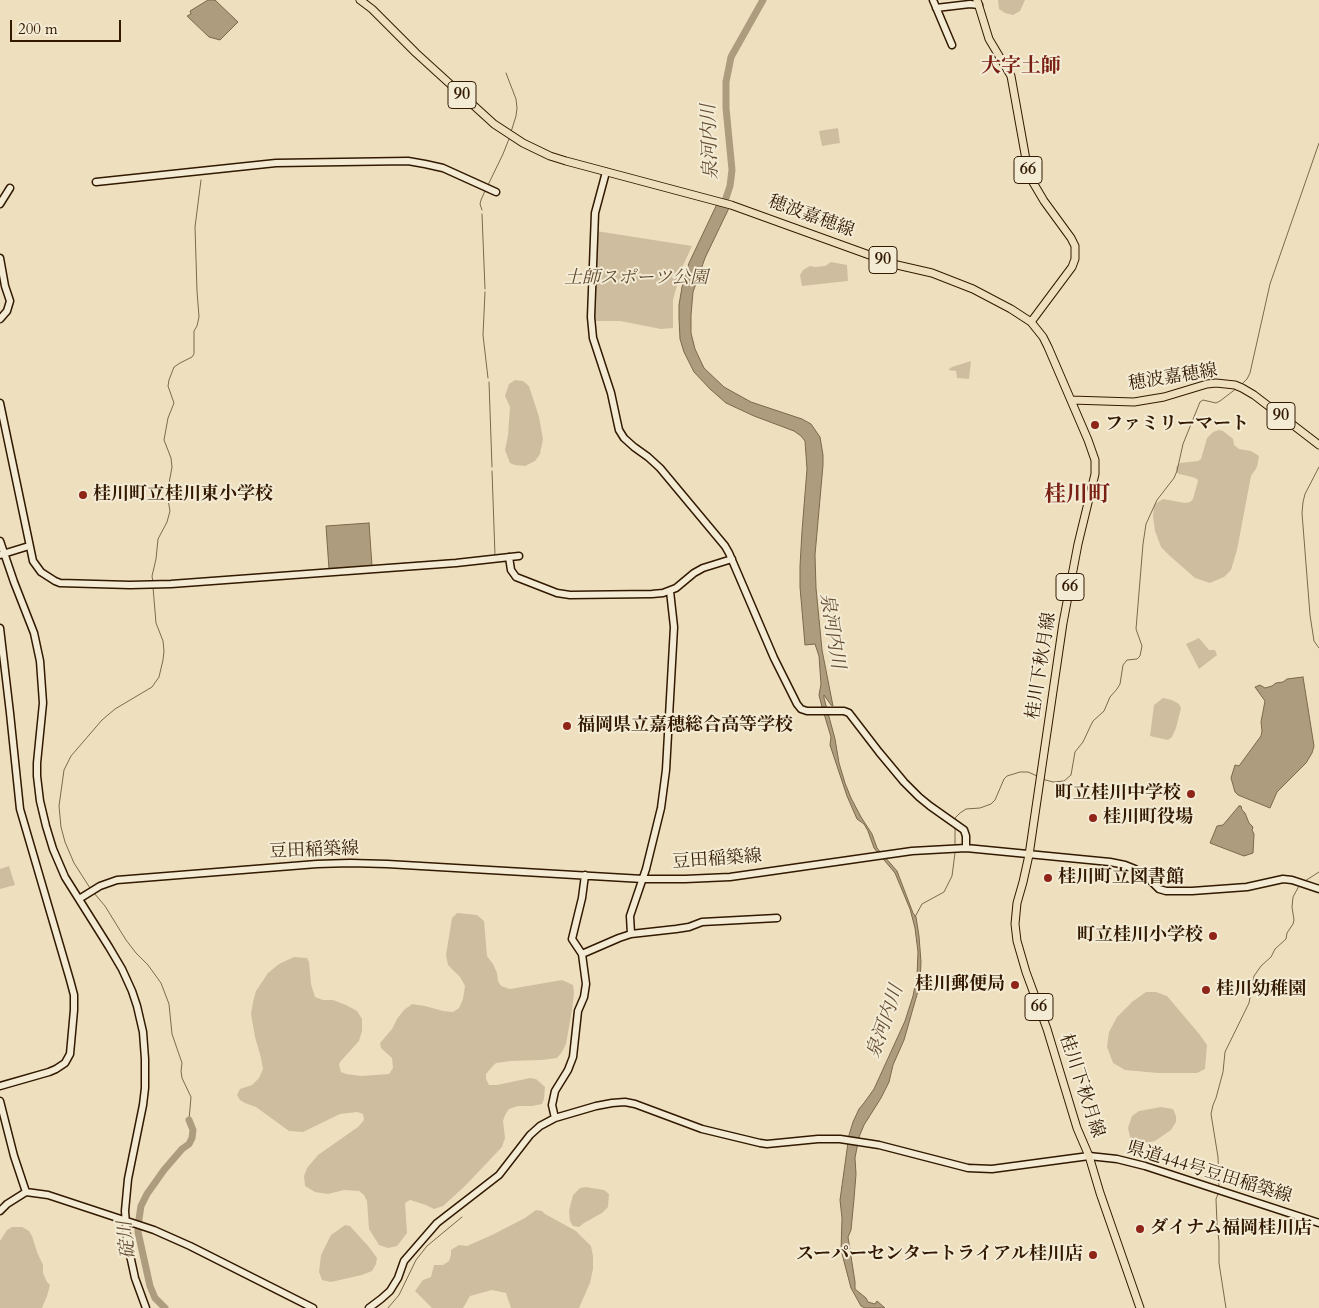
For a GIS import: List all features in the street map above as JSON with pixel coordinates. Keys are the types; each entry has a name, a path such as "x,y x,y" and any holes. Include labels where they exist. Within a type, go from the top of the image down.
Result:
{"main road":[{"name":"90","path":"360,0 372,9 416,53 494,124 522,143 550,156 606,172"},
{"name":"66","path":"978,2 989,39 1011,76 1031,179 1075,246 1075,259 1072,267 1031,322"},
{"name":"穂波嘉穂線","path":"606,172 732,205 897,265 932,273 998,301 1031,322"},
{"name":"桂川下秋月線","path":"1031,322 1043,337 1071,400 1093,453 1095,474 1078,544 1063,623 1029,855 1024,882 1015,912 1015,924 1026,972 1047,1029 1077,1128 1089,1156 1140,1308"},
{"name":"穂波嘉穂線","path":"1071,400 1134,402 1164,398 1207,384 1234,385 1254,395 1319,445"}],"street":[{"path":"932,0 952,46"},
{"path":"936,8 978,2"},
{"path":"96,182 276,164 408,161 443,168 496,192"},
{"path":"606,172 595,213 591,317 593,338 611,393 619,430 624,438 660,468 721,541 732,559 795,702 801,709 807,711 844,711 849,714 904,782 930,806 964,830 966,848"},
{"path":"0,204 10,188"},
{"path":"0,258 10,303 8,310 0,319"},
{"path":"0,403 33,561 41,572 60,583 130,586 171,584 456,563 519,556"},
{"path":"0,541 2,555 34,633 41,668 42,703 37,776 46,826 65,877 122,969 134,998 143,1032 146,1069 145,1088 142,1113 128,1179 126,1204 129,1222 127,1237 130,1255 146,1308"},
{"path":"2,555 29,546"},
{"path":"509,557 512,573 516,577 558,593 570,594 652,594 670,591 694,573 732,559"},
{"path":"632,934 630,916 643,879 661,808 666,770 674,627 670,591"},
{"path":"0,628 20,810 74,995 70,1054 65,1063 49,1072 0,1086"},
{"name":"豆田稲築線","path":"78,899 113,880 350,863 643,879 685,879 730,877 897,853 966,848 1076,858 1125,865 1146,876 1159,889 1166,891 1247,887 1283,879 1319,889"},
{"path":"555,1118 552,1105 555,1091 568,1070 573,1057 578,1011 584,997 586,984 582,954 572,939 582,898 585,875"},
{"path":"582,954 632,934 689,927 702,922 777,918"},
{"path":"0,1101 14,1156 26,1192"},
{"name":"県道444号豆田稲築線","path":"369,1308 390,1291 398,1278 404,1261 437,1224 499,1175 530,1135 540,1126 555,1118 612,1103 625,1102 636,1104 702,1129 760,1144 818,1139 869,1143 968,1168 983,1169 1089,1156 1117,1160 1145,1166 1319,1223"},
{"path":"0,1211 11,1201 26,1192 48,1195 154,1230 313,1308"}],"green space":[{"path":"998,0 1025,0 1020,11 1013,15 999,9"},
{"path":"838,128 840,143 822,146 819,131"},
{"name":"土師スポーツ公園","path":"596,231 692,246 681,270 673,300 673,328 661,329 620,321 594,321"},
{"path":"831,262 847,265 848,281 802,286 800,275 803,270 810,266 825,266"},
{"path":"971,361 969,379 957,378 956,371 948,370 952,367"},
{"path":"515,380 523,381 529,386 539,417 543,439 540,454 535,461 525,466 510,463 505,450 510,407 505,396 509,384"},
{"path":"1219,430 1233,439 1234,445 1239,449 1251,451 1259,456 1257,467 1251,476 1237,550 1231,570 1224,577 1210,583 1195,578 1161,547 1155,531 1153,516 1154,505 1163,499 1185,503 1193,499 1197,479 1179,474 1176,472 1176,467 1180,463 1201,459 1207,438 1213,432"},
{"path":"1199,638 1209,650 1215,650 1217,655 1199,669 1186,644"},
{"path":"1163,698 1172,700 1179,704 1181,708 1176,728 1172,737 1168,740 1150,736 1154,705"},
{"path":"9,866 15,885 0,889 0,869"},
{"path":"457,913 477,915 484,921 487,956 493,964 501,986 510,989 562,980 573,985 572,1010 566,1044 557,1058 496,1063 492,1067 486,1074 489,1085 530,1078 536,1079 545,1087 542,1104 518,1106 509,1109 503,1121 505,1138 502,1147 443,1206 434,1209 410,1200 405,1203 407,1233 397,1246 388,1248 379,1245 369,1229 367,1201 359,1191 344,1190 328,1194 315,1192 305,1186 304,1176 307,1168 318,1155 358,1127 364,1120 363,1114 357,1112 340,1114 303,1132 289,1131 256,1107 240,1100 237,1095 240,1089 252,1085 259,1078 263,1069 251,1014 253,1002 256,991 268,973 279,964 294,957 307,958 315,997 323,1000 333,1000 346,1005 357,1011 362,1019 362,1031 359,1041 340,1062 341,1072 361,1076 389,1074 393,1068 392,1058 381,1048 380,1043 404,1010 412,1004 453,1012 459,1008 463,999 465,986 460,977 448,965 446,955 452,918"},
{"path":"1146,992 1156,992 1167,996 1200,1035 1207,1045 1205,1069 1197,1073 1158,1073 1125,1070 1113,1063 1107,1047 1109,1032 1117,1017 1132,1002"},
{"path":"1161,1107 1173,1109 1176,1122 1171,1130 1155,1141 1146,1143 1136,1142 1130,1137 1128,1128 1132,1116 1139,1111"},
{"path":"580,1188 604,1190 609,1194 608,1207 602,1213 579,1227 573,1226 570,1221 569,1211 573,1195"},
{"path":"536,1210 542,1211 576,1231 591,1246 593,1269 590,1283 579,1308 511,1308 506,1293 492,1290 470,1296 463,1308 432,1308 415,1291 423,1280 431,1277 434,1265 443,1265 449,1261 451,1250 459,1245 467,1246 492,1235 525,1218"},
{"path":"345,1225 350,1226 369,1247 377,1258 376,1264 372,1271 362,1275 331,1282 322,1280 319,1272 321,1255 331,1235"},
{"path":"12,1227 22,1227 29,1231 43,1265 43,1273 50,1285 42,1308 0,1308 0,1241 7,1230"}],"shaded area":[{"path":"208,0 215,0 238,22 220,40 209,37 187,16 191,14 190,11"},
{"path":"717,204 729,208 705,258 693,292 691,333 695,349 704,368 724,387 751,402 802,419 811,424 820,437 823,465 815,555 816,588 822,650 833,706 824,695 824,698 845,783 861,817 872,834 877,848 897,871 916,917 919,936 920,984 904,1040 893,1065 889,1082 859,1137 855,1158 854,1199 851,1230 848,1237 855,1289 868,1302 875,1304 877,1301 885,1308 865,1308 861,1306 851,1288 841,1250 842,1218 840,1200 849,1135 853,1122 859,1109 874,1089 905,1021 913,996 917,976 918,952 915,928 910,909 895,873 874,848 868,831 864,824 857,819 847,796 830,745 831,737 819,695 821,684 819,656 815,644 805,645 800,566 807,469 805,441 794,431 726,403 694,372 680,339 679,305 682,287 689,263"},
{"path":"369,523 372,566 329,569 326,526"},
{"path":"1303,677 1314,746 1306,763 1277,792 1270,808 1238,795 1235,792 1231,778 1235,765 1239,766 1261,736 1261,722 1265,701 1255,687 1260,685 1265,688 1287,679"},
{"path":"1241,806 1253,827 1254,834 1253,853 1244,856 1210,843 1217,826 1223,825"}],"waterway":[{"name":"泉河内川","path":"723,207 730,186 732,170 726,108 726,82 731,57 763,0"},
{"path":"506,73 516,99 517,108 511,132"},
{"path":"488,185 509,139"},
{"path":"1242,384 1250,373 1270,284 1319,143"},
{"path":"153,583 152,576 158,539 167,522 170,511 167,494 172,467 171,458 164,440 168,418 174,403 168,386 169,380 174,367 194,354 194,331 199,317 195,227 201,180"},
{"path":"482,210 480,204 485,191"},
{"path":"482,214 485,289"},
{"path":"485,292 483,335 488,378"},
{"path":"489,382 492,467"},
{"path":"1042,779 1053,782 1064,781 1071,775 1075,752 1083,742 1093,721 1104,711 1110,697 1120,684 1123,665 1127,660 1137,659 1140,656 1142,646 1136,629 1146,524 1157,500 1174,478 1183,444 1200,402 1203,400 1216,403 1237,388"},
{"path":"1319,467 1305,494 1302,513 1310,615 1314,641 1319,648"},
{"path":"492,471 495,555"},
{"path":"394,564 463,559"},
{"path":"90,888 74,863 61,827 59,806 64,770 71,756 102,720 115,709 152,687 159,677 164,651 163,641 156,623 153,587"},
{"path":"955,820 966,809 980,808 991,804 1007,776 1020,772 1028,772 1037,776"},
{"path":"955,827 955,845"},
{"path":"915,917 922,904 944,892 952,876 955,853"},
{"path":"1305,881 1319,872"},
{"path":"1219,1188 1218,1157 1211,1114 1223,1072 1225,1052 1249,1003 1254,976 1271,957 1275,949 1286,939 1287,933 1293,924 1293,897 1299,886"},
{"path":"94,893 105,906 126,940 161,983 169,1004 172,1034 182,1063 182,1078 191,1097 189,1120"},
{"name":"碇川","path":"165,1308 155,1298 150,1286 138,1232 139,1219 141,1206 147,1194 164,1170 182,1149 189,1144 193,1130 189,1120"},
{"path":"1218,1194 1216,1199 1219,1263 1226,1308"},
{"path":"388,1308 399,1295 416,1260 427,1246 462,1217"}],"place":[{"name":"ファミリーマート","path":"1095,425"},
{"name":"桂川町立桂川東小学校","path":"83,495"},
{"name":"福岡県立嘉穂総合高等学校","path":"567,726"},
{"name":"町立桂川中学校","path":"1191,794"},
{"name":"桂川町役場","path":"1093,818"},
{"name":"桂川町立図書館","path":"1048,878"},
{"name":"町立桂川小学校","path":"1213,936"},
{"name":"桂川郵便局","path":"1015,985"},
{"name":"桂川幼稚園","path":"1206,990"},
{"name":"ダイナム福岡桂川店","path":"1140,1229"},
{"name":"スーパーセンタートライアル桂川店","path":"1093,1255"}],"district":[{"name":"大字土師","path":"1021,67"},
{"name":"桂川町","path":"1077,496"}]}
